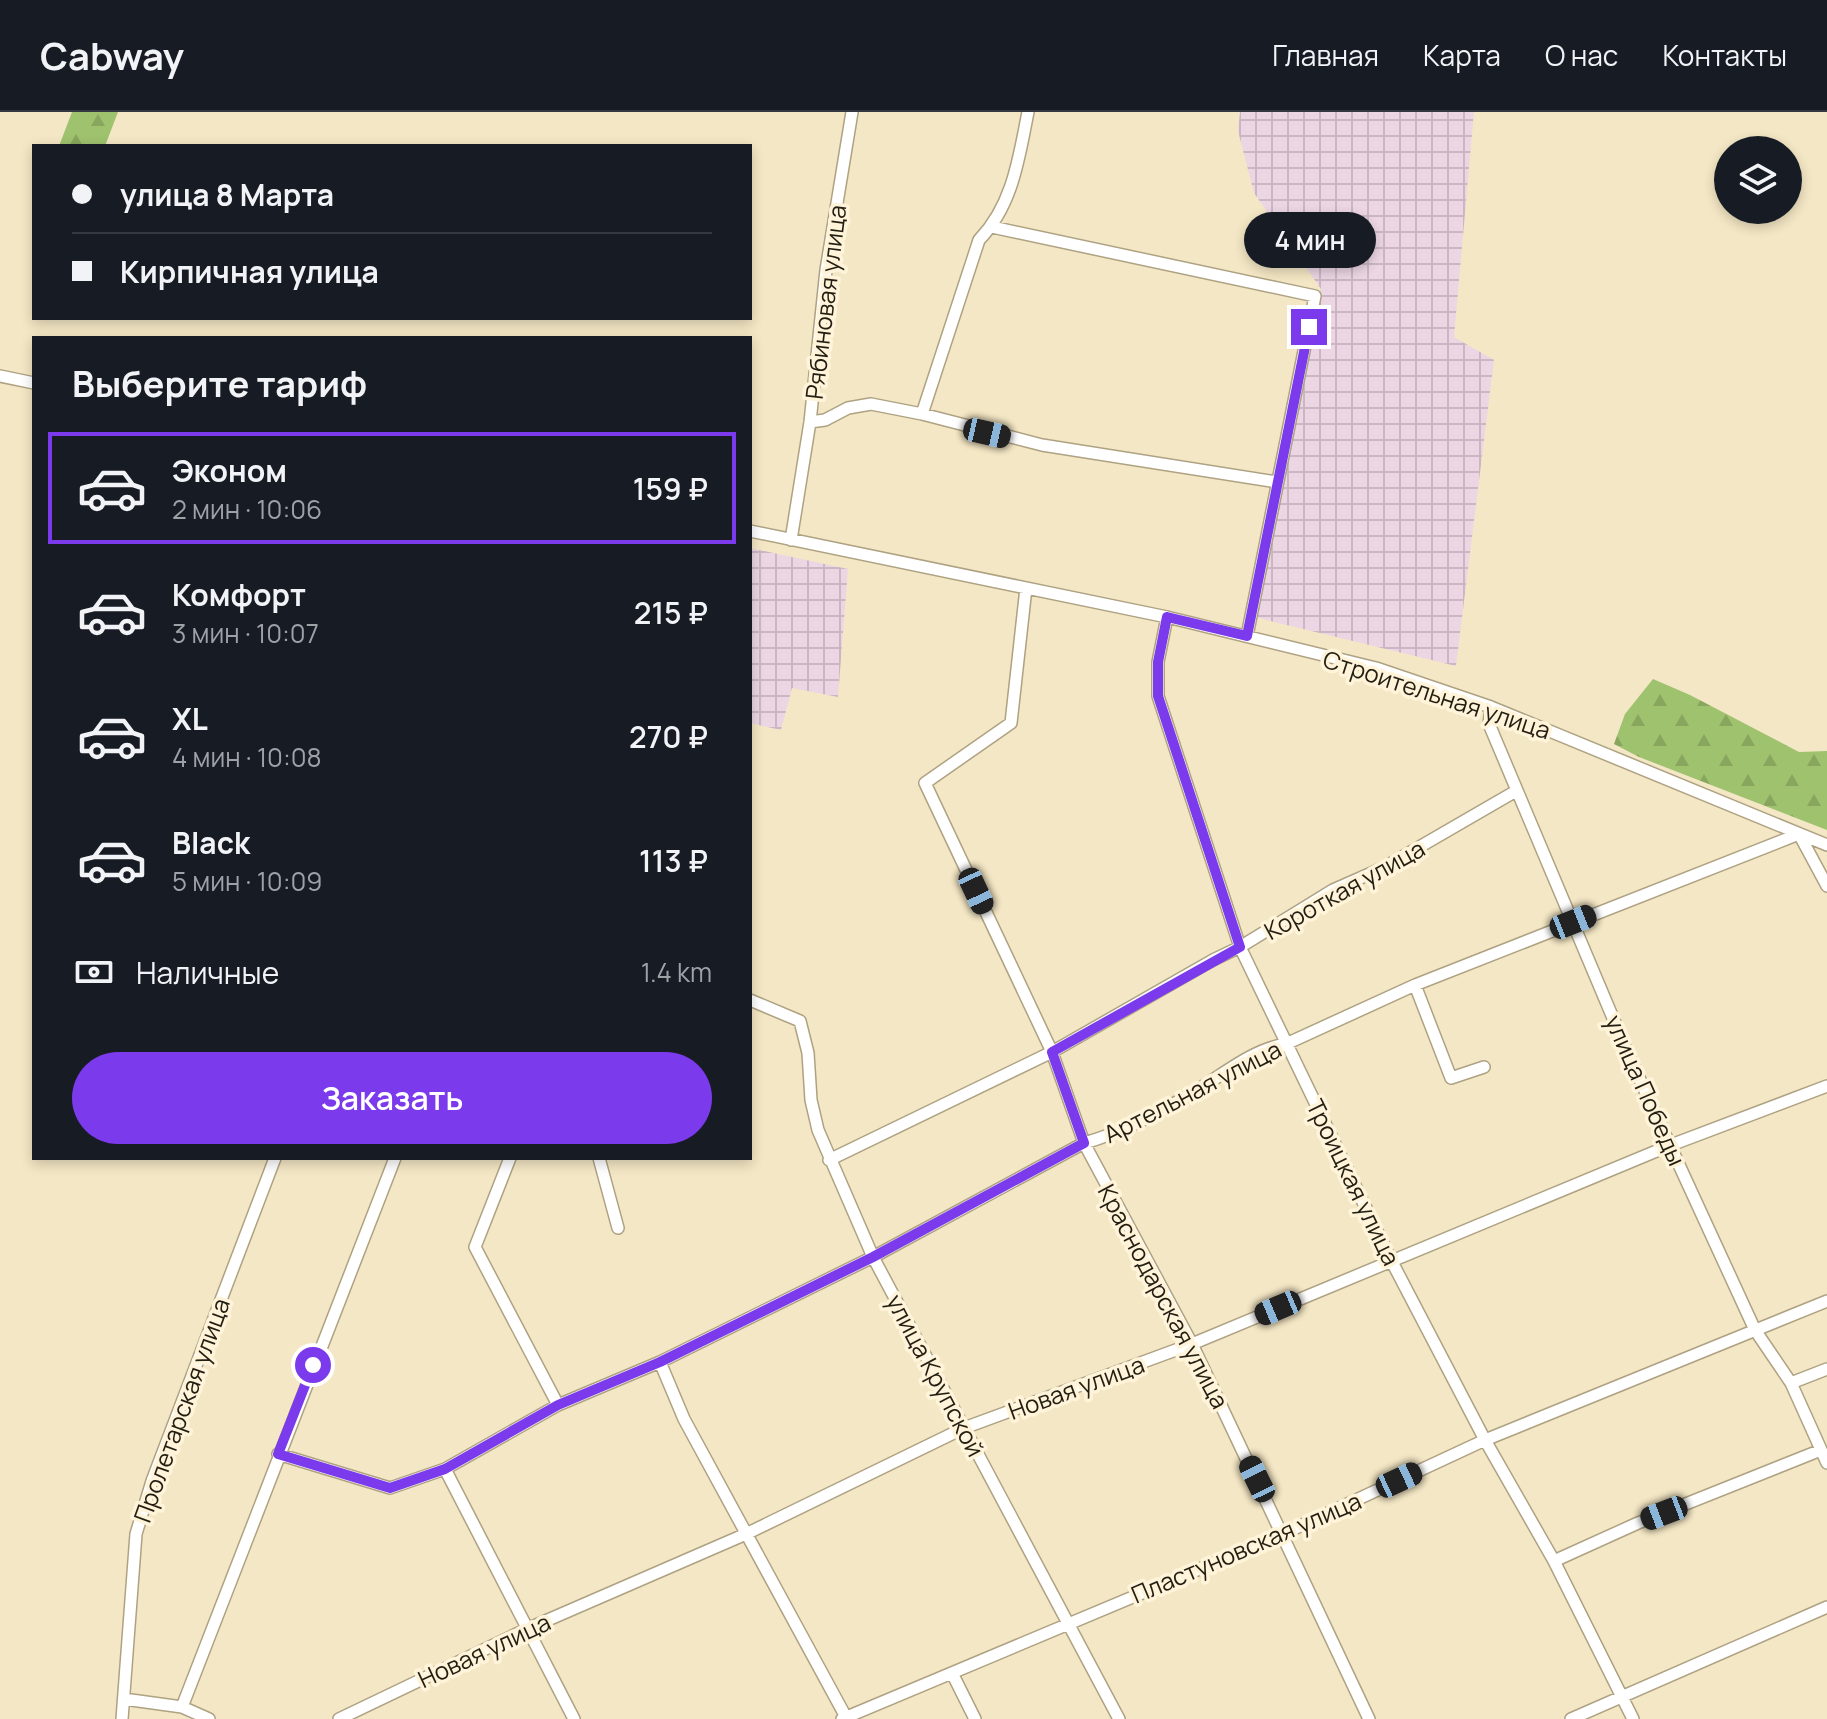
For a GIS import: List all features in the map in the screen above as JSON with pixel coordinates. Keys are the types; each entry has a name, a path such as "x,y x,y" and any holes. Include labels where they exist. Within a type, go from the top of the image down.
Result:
{"street":[{"name":"Рябиновая улица","path":"791,540 810,422 826,270 852,112"},
{"path":"922,414 979,240 992,227 1013,183 1028,112"},
{"path":"992,227 1315,296 1247,636"},
{"path":"0,376 32,383"},
{"path":"810,422 825,420 848,408 871,404 1042,445 1277,482"},
{"name":"Строительная улица","path":"752,531 1167,617 1376,668 1491,707 1827,845"},
{"name":"Краснодарская улица","path":"1026,588 1011,723 925,783 1052,1052 1084,1143 1192,1344 1369,1719"},
{"name":"Троицкая улица","path":"1167,617 1158,662 1158,696 1240,947 1391,1260 1485,1440 1554,1561 1633,1719"},
{"name":"улица Победы","path":"1491,707 1489,724 1629,1056 1755,1330 1791,1383 1827,1463"},
{"name":"Короткая улица","path":"829,1160 1052,1052 1240,947 1333,890 1383,868 1516,791"},
{"path":"1799,834 1827,886"},
{"name":"Артельная улица","path":"278,1454 390,1488 445,1469 558,1405 660,1362 873,1257 1084,1143 1100,1139 1188,1096 1210,1080 1272,1046 1286,1044 1415,985 1799,834"},
{"path":"1415,985 1451,1078 1484,1067"},
{"name":"улица Крупской","path":"752,1001 800,1021 808,1053 811,1100 818,1130 873,1257 1119,1719"},
{"name":"Новая улица","path":"339,1719 527,1629 746,1534 964,1428 1192,1344 1671,1145 1827,1086"},
{"name":"Пролетарская улица","path":"122,1719 136,1534 152,1481 274,1160"},
{"path":"182,1707 394,1160"},
{"path":"509,1160 475,1247 558,1405"},
{"path":"600,1160 618,1228"},
{"name":"Пластуновская улица","path":"845,1718 1283,1534 1485,1440 1827,1301"},
{"path":"660,1362 684,1419 845,1718"},
{"path":"1791,1383 1827,1369"},
{"path":"1554,1561 1638,1523 1821,1450"},
{"path":"445,1469 574,1719"},
{"path":"1571,1719 1827,1607"},
{"path":"952,1673 975,1719"},
{"path":"124,1699 182,1707 209,1719"}],"shaded area":[{"path":"1240,112 1474,112 1454,337 1494,360 1456,666 1254,617 1321,289 1254,193 1238,131"},
{"path":"752,548 848,569 838,697 792,688 781,730 752,723"}],"green space":[{"path":"72,112 118,112 106,144 60,144"},
{"path":"1653,679 1799,752 1827,751 1827,830 1639,757 1614,744 1625,714"}],"route":[{"path":"313,1365 278,1454 390,1488 445,1469 558,1405 660,1362 873,1257 1084,1143 1052,1052 1240,947 1158,696 1158,662 1167,617 1247,636 1309,327"}]}
